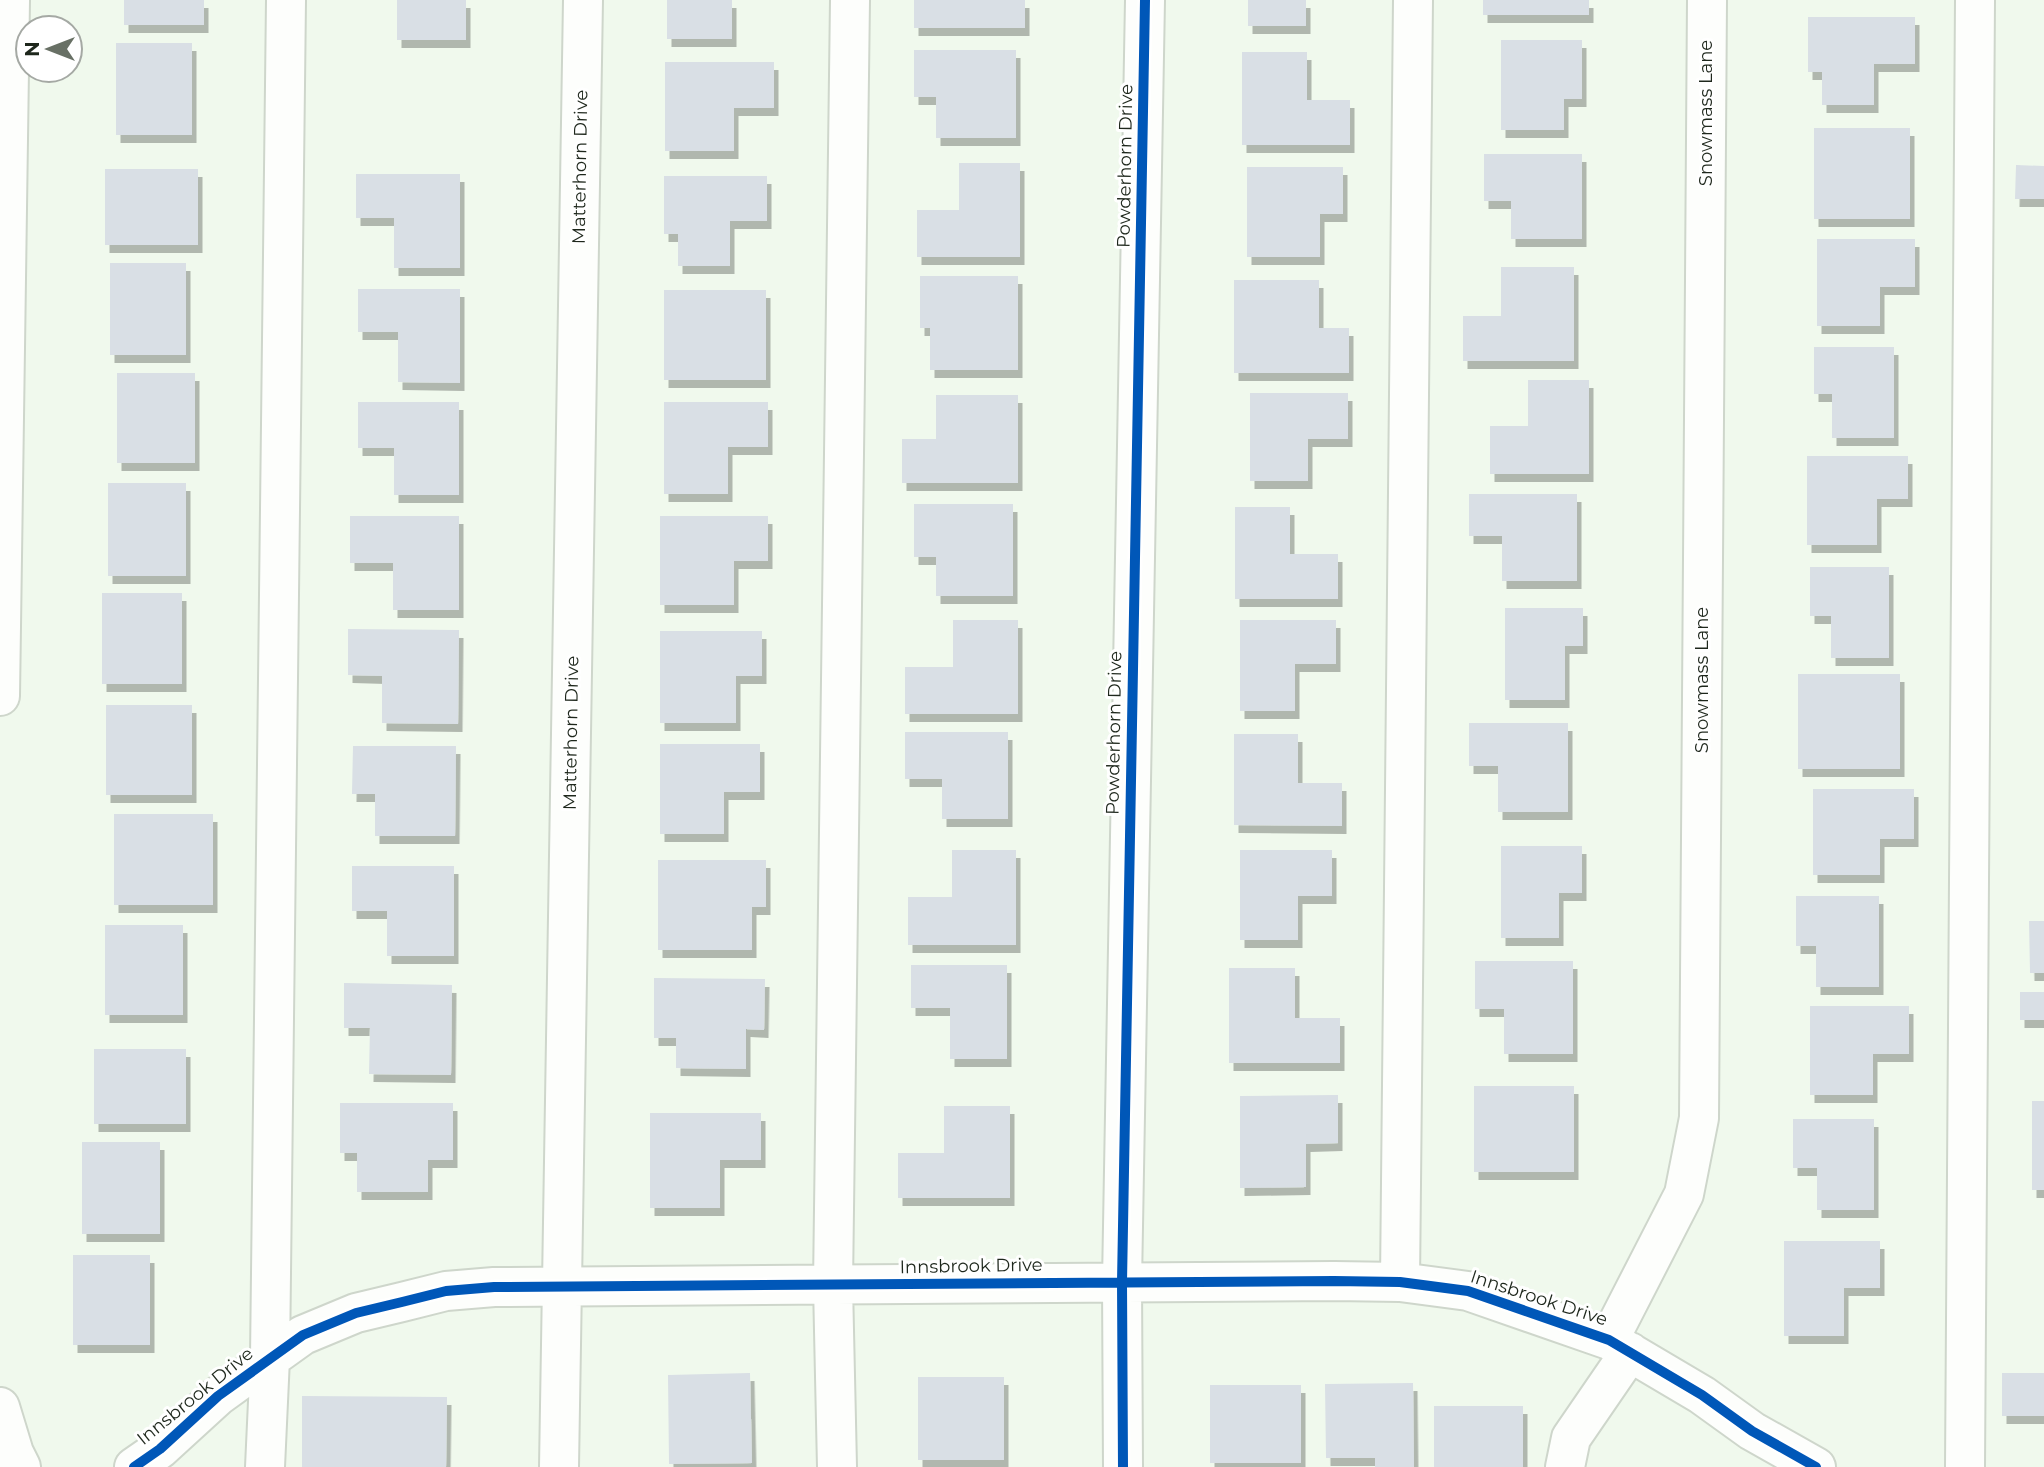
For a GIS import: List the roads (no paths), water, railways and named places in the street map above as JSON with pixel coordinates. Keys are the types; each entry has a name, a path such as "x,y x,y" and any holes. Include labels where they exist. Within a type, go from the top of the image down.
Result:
{"street":[{"path":"0,696 10,0"},
{"path":"265,1467 270,1358 286,0"},
{"name":"Matterhorn Drive","path":"559,1467 583,0"},
{"path":"837,1467 833,1285 850,0"},
{"name":"Powderhorn Drive","path":"1123,1467 1122,1282 1145,0"},
{"path":"1400,1282 1413,0"},
{"name":"Snowmass Lane","path":"1565,1467 1571,1438 1619,1346 1684,1194 1699,1118 1707,0"},
{"path":"1965,1467 1975,0"},
{"name":"Innsbrook Drive","path":"134,1467 160,1449 218,1396 303,1335 356,1313 435,1293 494,1287 1122,1282 1400,1282 1468,1291 1619,1346 1702,1395 1752,1431 1816,1467"},
{"path":"0,1407 21,1467"}]}
